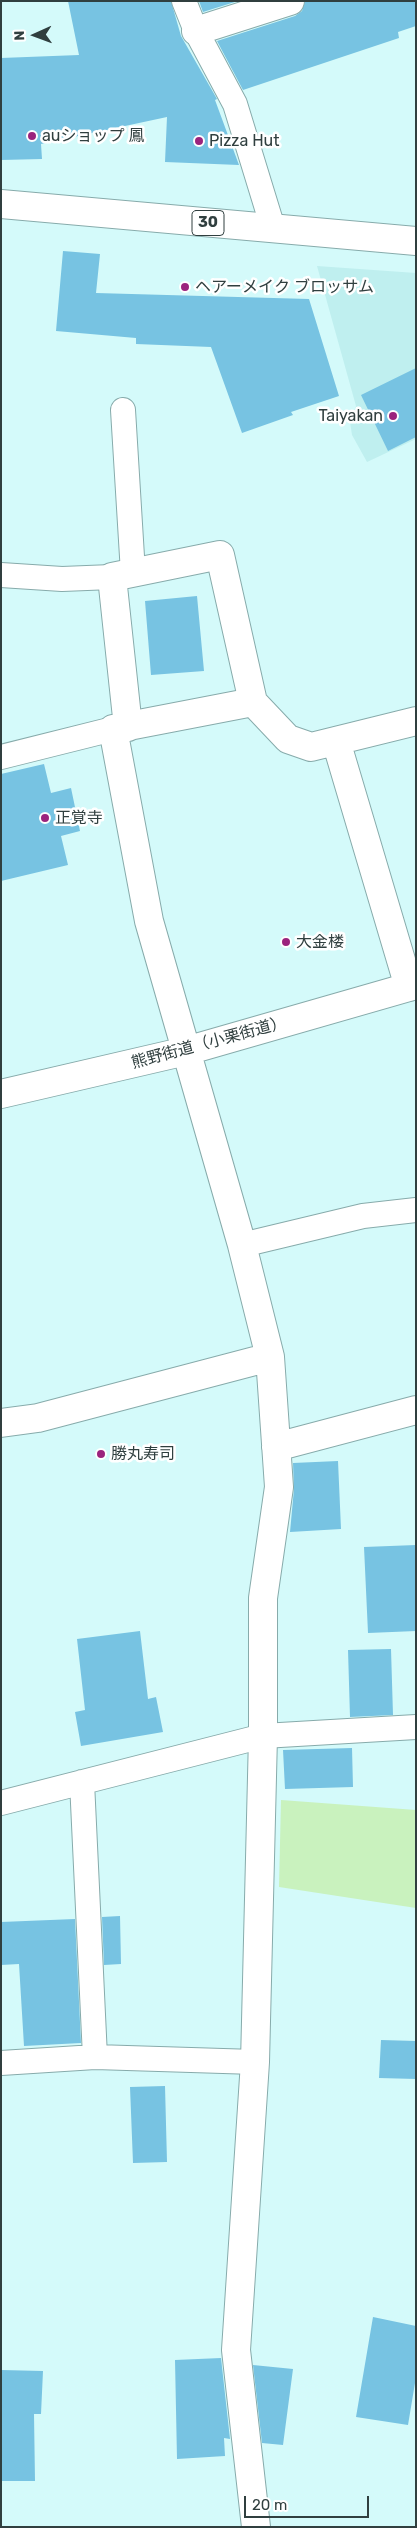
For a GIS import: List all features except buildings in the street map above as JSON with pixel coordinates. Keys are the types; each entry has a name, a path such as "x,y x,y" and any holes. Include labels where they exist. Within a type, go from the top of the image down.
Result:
{"street":[{"path":"196,31 290,1"},
{"name":"30","path":"1,204 416,241"},
{"path":"256,2527 236,2350 255,2062 263,1736 263,1598 279,1487 270,1357 242,1245 149,921 121,728 122,575 220,555 253,702 288,739 311,747 416,721"},
{"path":"121,728 253,702"},
{"path":"336,741 412,986"},
{"name":"熊野街道（小栗街道）","path":"1,1094 186,1051 412,986"},
{"path":"1,1423 38,1418 270,1357"},
{"path":"276,1447 416,1410"}],"lane":[{"path":"184,1 196,31 235,104 273,228"},
{"path":"1,575 62,579 122,575 123,410"},
{"path":"1,756 121,728"},
{"path":"242,1245 363,1216 416,1210"},
{"path":"1,1803 263,1736 416,1727"},
{"path":"82,1782 96,2057"},
{"path":"1,2063 96,2057 255,2062"}],"shaded area":[{"path":"317,266 416,273 416,439 367,462 352,435 350,422 356,406"}],"green space":[{"path":"281,1800 416,1810 416,1908 279,1887"}],"place":[{"name":"auショップ 鳳","path":"32,136"},
{"name":"Pizza Hut","path":"199,141"},
{"name":"ヘアーメイク ブロッサム","path":"185,287"},
{"name":"Taiyakan","path":"393,416"},
{"name":"正覚寺","path":"45,818"},
{"name":"大金楼","path":"286,942"},
{"name":"勝丸寿司","path":"101,1454"}]}
